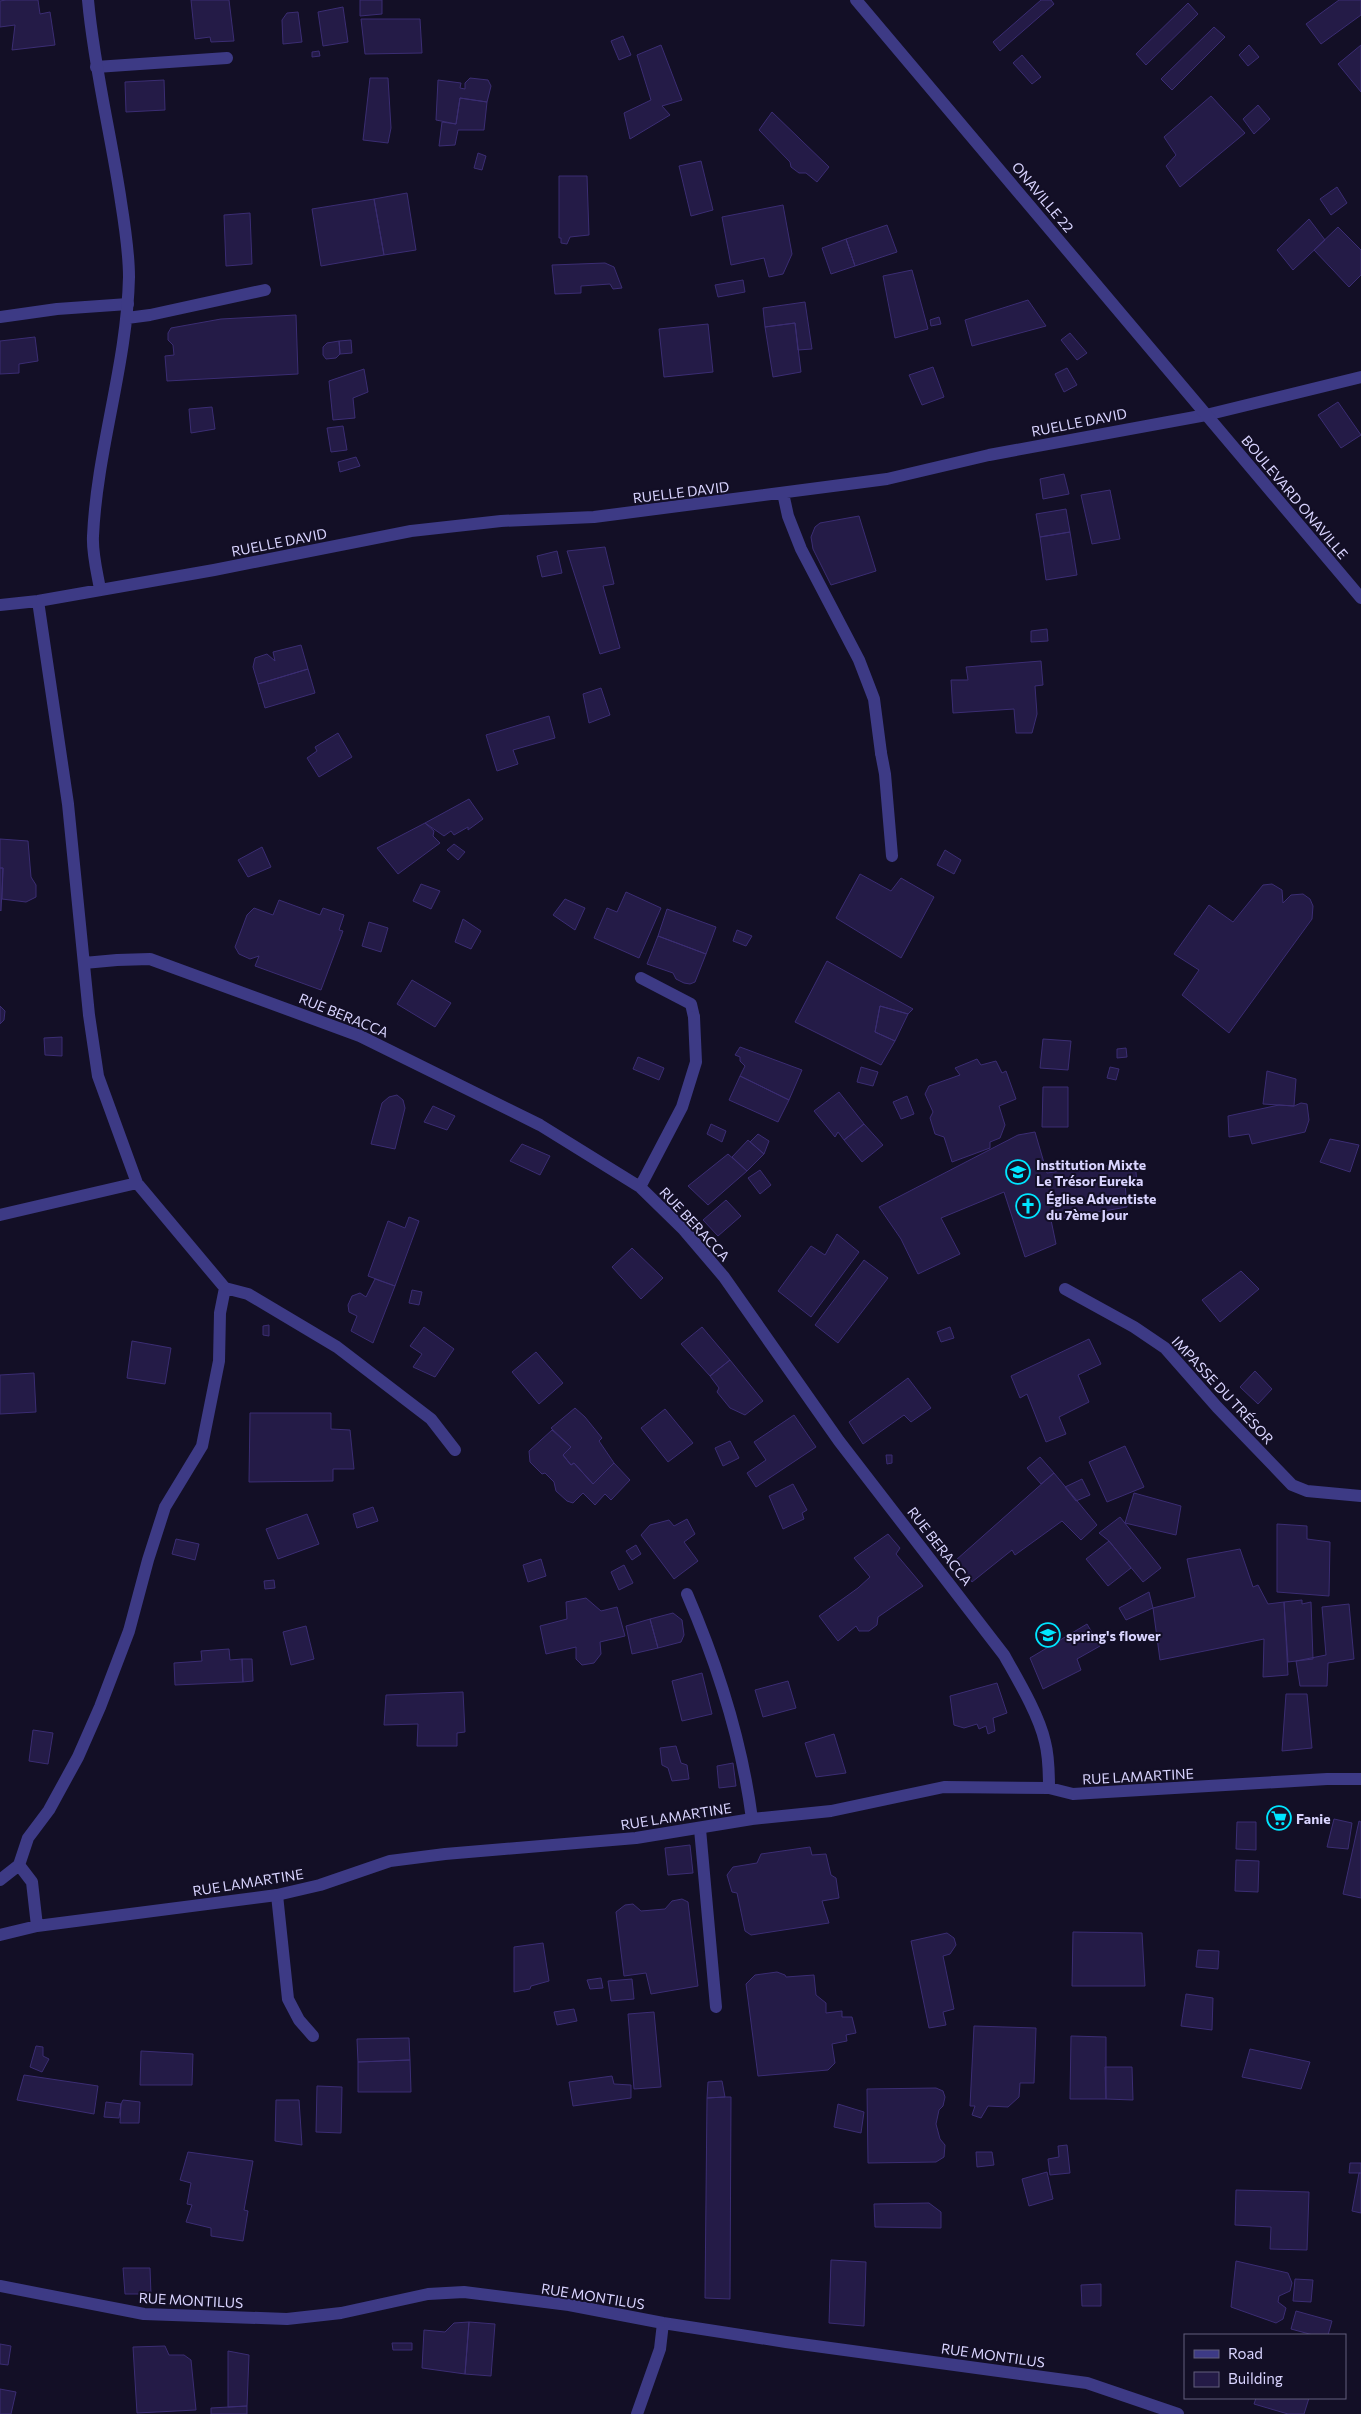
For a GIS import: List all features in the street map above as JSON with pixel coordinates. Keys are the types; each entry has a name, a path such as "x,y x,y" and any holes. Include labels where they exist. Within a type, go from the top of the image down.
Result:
{"street":[{"path":"88,0 96,67 116,169 125,230 129,275 127,318 117,388 102,451 92,538 100,589"},
{"name":"ONAVILLE 22","path":"856,0 1206,415"},
{"path":"96,67 227,58"},
{"path":"127,318 150,315 265,290"},
{"path":"0,317 57,309 128,304"},
{"name":"RUELLE DAVID","path":"0,604 38,601 214,570 411,531 501,521 594,517 887,479 989,455 1206,415 1361,377"},
{"name":"BOULEVARD ONAVILLE","path":"1206,415 1361,598"},
{"path":"783,493 788,516 801,549 859,660 874,699 885,774 892,856"},
{"path":"38,601 68,804 84,963 98,1076 137,1183 225,1288 248,1294 337,1347 431,1419 455,1450"},
{"name":"RUE BERACCA","path":"84,963 150,959 360,1036 540,1125 640,1188 684,1230 724,1277 839,1441 1004,1655 1022,1689 1045,1741 1049,1769 1049,1788"},
{"path":"640,1188 682,1108 696,1062 694,1017 691,1004 641,978"},
{"path":"0,1215 137,1183"},
{"path":"0,1880 19,1865 28,1838 49,1810 78,1757 100,1707 129,1631 148,1560 165,1507 202,1446 219,1361 220,1313 225,1288"},
{"name":"IMPASSE DU TRÉSOR","path":"1064,1289 1134,1327 1165,1348 1217,1407 1292,1485 1307,1491 1361,1496"},
{"path":"687,1594 706,1638 742,1758 752,1819"},
{"name":"RUE LAMARTINE","path":"0,1934 37,1926 277,1895 320,1885 390,1861 445,1854 636,1838 752,1819 831,1811 944,1788 1049,1788 1073,1794 1327,1779 1361,1779"},
{"path":"700,1828 716,2007"},
{"path":"19,1865 32,1882 37,1926"},
{"path":"277,1895 288,2000 312,2036"},
{"name":"RUE MONTILUS","path":"0,2286 83,2304 144,2314 277,2319 342,2313 428,2294 464,2292 569,2305 664,2323 1087,2383 1178,2414"},
{"path":"637,2414 660,2349 664,2323"}],"building":[{"path":"38,0 40,14 50,12 55,45 12,50 15,25 0,27 0,1"},
{"path":"191,0 229,0 234,41 211,42 210,37 195,39"},
{"path":"360,0 382,0 382,14 360,16"},
{"path":"1041,0 1051,0 1054,4 1000,51 993,42"},
{"path":"1339,0 1361,0 1361,15 1321,44 1306,24"},
{"path":"1188,3 1198,14 1146,65 1136,54"},
{"path":"343,7 348,42 323,46 318,12"},
{"path":"298,12 302,42 283,44 282,20 287,13"},
{"path":"361,19 420,19 422,53 365,54"},
{"path":"1214,27 1225,37 1172,90 1161,79"},
{"path":"623,36 631,55 619,60 611,41"},
{"path":"661,45 682,100 662,106 670,115 630,139 624,113 651,100 637,55"},
{"path":"1249,45 1259,57 1248,66 1239,55"},
{"path":"1361,45 1361,92 1338,64"},
{"path":"319,51 320,56 312,57 312,52"},
{"path":"1022,55 1041,77 1032,84 1013,63"},
{"path":"370,78 388,78 391,128 388,143 363,140"},
{"path":"470,78 488,80 491,86 487,102 460,98 456,124 436,120 438,80 461,83 460,88 465,89 465,83"},
{"path":"164,80 165,110 126,112 125,82"},
{"path":"1211,96 1245,133 1180,187 1166,166 1176,155 1164,137"},
{"path":"460,98 487,102 484,130 458,130 455,145 439,146 442,122 456,124"},
{"path":"1258,105 1270,119 1254,134 1243,119"},
{"path":"772,112 829,167 817,182 806,173 799,173 791,167 790,162 759,130"},
{"path":"478,153 486,156 482,170 474,168"},
{"path":"701,161 713,210 691,216 679,166"},
{"path":"559,176 587,176 589,235 570,237 567,244 561,243 561,238 559,238"},
{"path":"1337,187 1347,203 1331,215 1320,199"},
{"path":"407,193 416,250 384,255 374,199"},
{"path":"374,199 384,255 321,266 312,209"},
{"path":"783,205 792,254 783,274 769,277 764,258 731,265 722,217"},
{"path":"250,213 252,264 226,266 224,215"},
{"path":"1309,219 1325,240 1293,270 1277,250"},
{"path":"887,225 897,252 855,266 846,239"},
{"path":"1338,227 1361,250 1361,275 1349,287 1314,250"},
{"path":"846,239 855,266 831,274 822,248"},
{"path":"605,263 614,267 622,288 613,289 610,284 581,286 581,293 555,294 552,265"},
{"path":"912,270 928,329 895,338 883,276"},
{"path":"743,280 745,292 718,297 715,285"},
{"path":"1028,300 1046,326 972,346 965,320"},
{"path":"805,302 812,349 798,350 795,323 765,327 763,308"},
{"path":"296,315 298,374 167,381 165,356 174,355 173,345 168,340 168,333 171,328 221,319"},
{"path":"939,317 941,324 931,326 930,320"},
{"path":"795,323 801,372 773,377 765,327"},
{"path":"708,324 713,372 664,377 659,329"},
{"path":"1070,333 1087,353 1077,360 1061,340"},
{"path":"35,337 38,361 19,364 19,373 0,374 0,341"},
{"path":"351,340 352,353 340,354 339,341"},
{"path":"339,341 340,354 336,358 326,359 323,355 323,347 327,343"},
{"path":"933,367 944,397 922,405 909,375"},
{"path":"1067,368 1077,385 1064,392 1055,374"},
{"path":"364,369 368,392 353,398 355,418 333,420 329,381"},
{"path":"1338,402 1361,435 1341,448 1318,415"},
{"path":"212,407 215,429 191,433 189,409"},
{"path":"343,426 347,450 331,452 327,428"},
{"path":"356,457 360,466 340,472 338,462"},
{"path":"1064,474 1069,494 1043,499 1040,479"},
{"path":"1110,490 1120,539 1092,544 1081,495"},
{"path":"1066,509 1070,532 1040,537 1036,514"},
{"path":"859,516 876,571 831,585 813,549 811,537 815,527 820,523"},
{"path":"1070,532 1077,575 1046,580 1040,537"},
{"path":"605,547 614,584 603,586 620,648 600,654 567,551"},
{"path":"557,551 562,573 542,577 537,556"},
{"path":"1047,629 1048,641 1031,642 1031,631"},
{"path":"301,645 308,669 258,684 253,667 255,658 267,654 275,661 273,652"},
{"path":"1041,661 1043,685 1035,686 1037,714 1032,733 1016,733 1014,709 953,713 951,680 968,680 966,667"},
{"path":"308,669 315,693 265,708 258,684"},
{"path":"601,688 610,715 589,723 583,694"},
{"path":"549,716 555,738 513,750 518,764 497,771 486,735"},
{"path":"338,733 352,757 319,777 307,758 317,751 315,747"},
{"path":"469,799 483,819 468,830 468,827 454,835 451,831 444,836 425,823"},
{"path":"425,823 434,831 433,836 440,843 398,874 377,848"},
{"path":"0,839 28,841 31,877 36,885 36,897 26,902 2,899 3,868 0,868"},
{"path":"454,844 465,852 458,860 447,850"},
{"path":"262,847 271,867 248,877 238,860"},
{"path":"945,850 961,860 954,874 937,865"},
{"path":"0,868 3,868 1,911 0,910"},
{"path":"860,874 891,891 901,878 934,897 901,958 836,918"},
{"path":"421,884 440,891 431,909 413,901"},
{"path":"1272,884 1282,890 1283,903 1291,895 1303,894 1310,899 1313,906 1312,919 1229,1033 1182,995 1199,970 1174,954 1209,905 1233,922 1263,885"},
{"path":"626,892 661,908 639,958 594,938 607,908 617,912"},
{"path":"565,899 585,908 575,930 553,915"},
{"path":"279,900 320,915 323,908 344,915 339,930 343,931 321,990 255,966 259,956 250,959 239,954 235,947 247,915 254,908 273,915"},
{"path":"667,909 716,927 706,954 658,936"},
{"path":"463,919 481,931 471,949 455,942"},
{"path":"369,922 388,928 381,952 362,946"},
{"path":"737,930 752,936 746,946 733,941"},
{"path":"658,936 706,954 695,982 690,984 684,983 676,979 673,973 647,964"},
{"path":"827,961 913,1009 908,1014 880,1006 875,1032 895,1041 881,1065 795,1022"},
{"path":"412,980 451,1003 435,1027 397,1004"},
{"path":"0,1006 5,1011 4,1020 0,1024"},
{"path":"880,1006 908,1014 895,1041 875,1032"},
{"path":"62,1037 62,1056 45,1055 44,1038"},
{"path":"1043,1039 1071,1041 1068,1070 1040,1068"},
{"path":"740,1047 802,1070 789,1100 740,1076 745,1066 740,1061 740,1057 735,1055"},
{"path":"1126,1048 1127,1057 1117,1058 1117,1049"},
{"path":"638,1057 664,1068 659,1080 633,1069"},
{"path":"977,1059 981,1065 996,1061 1002,1073 1006,1071 1016,1099 999,1106 1005,1125 1000,1138 990,1142 990,1148 952,1162 944,1137 935,1134 930,1118 933,1112 925,1094 929,1086 960,1075 955,1068"},
{"path":"861,1067 878,1072 873,1086 857,1082"},
{"path":"1110,1067 1119,1069 1116,1080 1107,1078"},
{"path":"1267,1071 1296,1079 1294,1106 1263,1104"},
{"path":"740,1076 789,1100 778,1122 729,1100"},
{"path":"1043,1087 1068,1087 1068,1127 1042,1127"},
{"path":"839,1092 864,1124 844,1140 838,1132 835,1137 814,1111"},
{"path":"397,1095 403,1100 405,1108 395,1149 371,1144 382,1103 389,1097"},
{"path":"907,1096 914,1114 901,1119 893,1102"},
{"path":"1301,1103 1307,1104 1309,1120 1305,1132 1252,1144 1249,1134 1229,1137 1228,1116 1279,1105 1294,1106"},
{"path":"433,1106 455,1116 447,1130 424,1122"},
{"path":"711,1124 726,1131 722,1142 707,1134"},
{"path":"864,1124 883,1145 862,1162 844,1140"},
{"path":"1035,1132 1047,1173 1135,1162 1137,1183 1125,1183 1127,1207 1051,1220 1056,1244 1025,1257 1004,1192 941,1218 960,1254 918,1274 901,1239 879,1207 1018,1135"},
{"path":"758,1134 769,1141 764,1154 750,1142"},
{"path":"1330,1139 1359,1145 1350,1172 1320,1162"},
{"path":"748,1140 764,1154 747,1171 732,1157"},
{"path":"522,1144 550,1156 540,1175 510,1161"},
{"path":"728,1154 747,1171 708,1205 688,1186"},
{"path":"760,1170 771,1185 760,1194 748,1178"},
{"path":"726,1200 741,1216 718,1236 703,1220"},
{"path":"409,1217 419,1221 395,1286 368,1276 388,1221 405,1228"},
{"path":"837,1234 859,1252 811,1317 778,1291 811,1246 825,1255"},
{"path":"632,1248 663,1278 641,1299 612,1267"},
{"path":"864,1260 888,1278 838,1343 815,1325"},
{"path":"1241,1271 1259,1289 1220,1322 1202,1300"},
{"path":"375,1279 395,1286 373,1343 351,1331 357,1316 349,1312 348,1305 352,1296 360,1293 366,1297"},
{"path":"412,1290 422,1292 419,1305 409,1303"},
{"path":"269,1325 269,1336 263,1335 263,1326"},
{"path":"424,1327 454,1349 435,1377 413,1367 422,1354 410,1346"},
{"path":"702,1327 730,1360 710,1376 681,1344"},
{"path":"950,1327 954,1338 941,1342 937,1332"},
{"path":"1089,1339 1101,1364 1078,1375 1089,1402 1059,1417 1066,1434 1046,1442 1027,1394 1020,1398 1011,1376"},
{"path":"132,1341 171,1348 165,1384 127,1378"},
{"path":"536,1352 563,1383 539,1404 512,1372"},
{"path":"730,1360 763,1401 745,1415 730,1408 717,1392 719,1388 710,1376"},
{"path":"1255,1371 1272,1389 1258,1404 1240,1387"},
{"path":"34,1373 36,1412 0,1414 0,1375"},
{"path":"908,1378 931,1408 911,1422 904,1415 863,1444 849,1422"},
{"path":"575,1408 602,1438 599,1441 614,1463 593,1484 574,1463 571,1465 563,1455 571,1447 551,1428"},
{"path":"665,1409 693,1443 668,1462 641,1428"},
{"path":"250,1413 331,1413 331,1429 350,1430 354,1469 333,1469 333,1481 249,1482"},
{"path":"794,1415 816,1447 756,1487 747,1473 766,1460 754,1442"},
{"path":"552,1430 571,1447 563,1455 571,1465 574,1463 593,1484 614,1463 630,1480 611,1500 605,1494 595,1505 583,1493 573,1503 567,1501 556,1491 554,1482 545,1473 542,1474 530,1462 529,1451"},
{"path":"730,1441 739,1458 723,1466 715,1448"},
{"path":"1125,1446 1144,1487 1107,1502 1089,1462"},
{"path":"886,1455 892,1455 892,1463 887,1464"},
{"path":"1040,1457 1054,1473 1041,1484 1027,1468"},
{"path":"1054,1473 1097,1525 1081,1540 1062,1521 1015,1555 1012,1550 972,1582 956,1560"},
{"path":"1082,1479 1090,1495 1076,1501 1065,1487"},
{"path":"793,1484 807,1510 802,1513 804,1519 783,1529 769,1496"},
{"path":"1134,1493 1181,1506 1176,1535 1125,1523"},
{"path":"373,1507 378,1521 357,1528 353,1514"},
{"path":"307,1514 319,1544 278,1559 266,1529"},
{"path":"1120,1517 1161,1568 1143,1582 1109,1541 1099,1533"},
{"path":"687,1519 695,1534 684,1542 698,1561 674,1579 641,1535 650,1525 669,1520 674,1526"},
{"path":"1277,1524 1307,1526 1307,1539 1330,1542 1329,1596 1277,1592"},
{"path":"888,1534 900,1548 896,1554 923,1586 878,1617 877,1625 869,1631 859,1631 856,1626 838,1641 819,1616 870,1577 854,1558"},
{"path":"176,1539 199,1544 195,1560 172,1554"},
{"path":"1109,1541 1131,1568 1108,1586 1086,1559"},
{"path":"636,1545 641,1554 632,1560 626,1551"},
{"path":"1240,1549 1253,1587 1258,1585 1268,1604 1284,1602 1288,1675 1263,1677 1264,1639 1160,1660 1153,1608 1195,1597 1187,1559"},
{"path":"541,1559 546,1576 528,1582 523,1565"},
{"path":"624,1565 633,1583 619,1590 611,1572"},
{"path":"274,1580 275,1588 265,1589 264,1581"},
{"path":"1149,1592 1153,1608 1126,1620 1119,1608"},
{"path":"586,1598 601,1611 617,1607 625,1636 600,1642 601,1654 594,1663 582,1665 576,1659 576,1647 546,1654 540,1626 567,1619 566,1602"},
{"path":"1302,1600 1302,1604 1311,1602 1313,1659 1288,1662 1284,1602"},
{"path":"1349,1604 1354,1659 1328,1663 1327,1686 1300,1686 1296,1661 1326,1655 1322,1607"},
{"path":"673,1613 682,1620 684,1635 681,1642 658,1648 650,1619"},
{"path":"650,1619 658,1648 632,1654 626,1626"},
{"path":"1087,1624 1100,1646 1077,1659 1081,1670 1043,1689 1030,1658"},
{"path":"306,1626 314,1659 291,1665 283,1632"},
{"path":"229,1649 230,1660 242,1659 243,1682 175,1685 174,1663 202,1661 201,1651"},
{"path":"242,1659 252,1659 253,1681 243,1682"},
{"path":"702,1673 712,1714 682,1721 672,1681"},
{"path":"788,1681 796,1708 763,1717 755,1690"},
{"path":"997,1683 1007,1713 993,1718 995,1731 988,1734 986,1726 979,1729 977,1724 964,1728 954,1725 950,1696"},
{"path":"463,1692 465,1732 457,1733 457,1746 417,1746 418,1724 384,1725 386,1695"},
{"path":"1286,1694 1307,1694 1312,1748 1282,1751"},
{"path":"33,1730 53,1733 48,1764 29,1761"},
{"path":"834,1734 846,1773 816,1777 805,1743"},
{"path":"676,1746 681,1763 687,1765 689,1779 672,1781 668,1768 662,1765 660,1748"},
{"path":"733,1763 736,1786 719,1788 717,1766"},
{"path":"1334,1819 1352,1823 1348,1849 1327,1847"},
{"path":"1359,1821 1361,1822 1361,1898 1343,1894"},
{"path":"1237,1822 1256,1822 1256,1850 1236,1849"},
{"path":"690,1845 693,1873 668,1875 665,1848"},
{"path":"810,1847 812,1855 826,1854 831,1875 836,1878 839,1898 822,1901 829,1923 751,1935 745,1931 737,1893 732,1892 727,1875 733,1867 757,1863 761,1854"},
{"path":"1236,1860 1259,1861 1258,1892 1235,1891"},
{"path":"682,1899 688,1902 698,1986 651,1994 646,1973 624,1976 616,1912 625,1905 633,1904 641,1911 665,1909 672,1901"},
{"path":"1073,1932 1142,1933 1145,1986 1072,1986"},
{"path":"947,1933 954,1938 956,1945 950,1954 943,1956 954,2009 943,2012 946,2025 929,2028 911,1941"},
{"path":"543,1943 549,1981 531,1986 530,1989 514,1992 514,1947"},
{"path":"1198,1950 1219,1951 1218,1969 1196,1967"},
{"path":"777,1972 786,1977 814,1975 816,1995 826,2003 826,2013 842,2011 842,2017 852,2017 856,2033 846,2035 847,2041 832,2044 835,2063 828,2070 758,2076 746,1984 755,1975"},
{"path":"601,1978 603,1988 590,1989 587,1980"},
{"path":"632,1979 634,1999 611,2001 608,1981"},
{"path":"1186,1994 1213,1998 1212,2030 1181,2026"},
{"path":"574,2009 577,2021 557,2025 554,2012"},
{"path":"654,2012 661,2087 634,2089 628,2014"},
{"path":"974,2026 1036,2028 1034,2083 1020,2083 1019,2097 1008,2107 988,2106 981,2118 972,2115 975,2106 970,2106"},
{"path":"1071,2036 1106,2037 1106,2099 1070,2099"},
{"path":"409,2038 410,2060 358,2062 357,2039"},
{"path":"36,2046 43,2047 43,2056 49,2059 42,2072 30,2067"},
{"path":"1250,2049 1310,2062 1301,2089 1242,2077"},
{"path":"141,2051 193,2054 192,2085 140,2085"},
{"path":"410,2060 411,2092 358,2092 358,2062"},
{"path":"1105,2067 1132,2067 1133,2100 1106,2099"},
{"path":"24,2075 98,2086 94,2114 17,2100"},
{"path":"612,2076 614,2084 631,2085 631,2098 573,2106 569,2082"},
{"path":"722,2081 725,2097 707,2098 708,2082"},
{"path":"317,2086 342,2087 341,2133 316,2132"},
{"path":"936,2088 943,2091 945,2097 943,2106 939,2110 936,2124 940,2139 945,2145 944,2157 936,2162 868,2163 867,2089"},
{"path":"731,2097 730,2299 705,2298 707,2098"},
{"path":"123,2100 140,2102 139,2123 120,2123"},
{"path":"276,2100 299,2100 302,2145 275,2141"},
{"path":"106,2102 121,2104 119,2118 104,2117"},
{"path":"838,2104 864,2112 861,2133 834,2127"},
{"path":"1067,2145 1070,2173 1050,2175 1048,2159 1059,2157 1058,2146"},
{"path":"188,2152 253,2161 244,2210 248,2211 243,2241 211,2236 211,2228 186,2222 192,2205 187,2204 191,2183 180,2180"},
{"path":"976,2152 992,2152 994,2165 977,2167"},
{"path":"1350,2163 1361,2163 1361,2173 1349,2173"},
{"path":"1047,2172 1053,2199 1029,2206 1022,2179"},
{"path":"1359,2173 1361,2173 1361,2213 1352,2211"},
{"path":"1236,2190 1309,2192 1307,2250 1270,2249 1271,2227 1235,2225"},
{"path":"929,2203 941,2212 941,2228 875,2227 874,2204"},
{"path":"831,2260 866,2262 864,2326 829,2323"},
{"path":"1236,2261 1288,2273 1292,2283 1290,2291 1279,2296 1278,2302 1286,2308 1283,2319 1276,2323 1231,2307"},
{"path":"123,2268 150,2268 151,2294 125,2294"},
{"path":"1295,2279 1313,2280 1311,2302 1293,2301"},
{"path":"1101,2284 1101,2306 1082,2306 1081,2285"},
{"path":"1296,2311 1332,2321 1328,2334 1309,2334 1291,2329"},
{"path":"469,2322 495,2324 491,2376 465,2374"},
{"path":"469,2322 465,2374 422,2368 424,2330 445,2332 454,2323"},
{"path":"392,2343 412,2343 412,2350 393,2350"},
{"path":"0,2344 11,2346 8,2365 0,2364"},
{"path":"165,2346 169,2355 184,2355 191,2360 196,2410 137,2413 133,2347"},
{"path":"228,2351 249,2355 247,2406 228,2407"},
{"path":"0,2389 16,2392 11,2414 0,2414"},
{"path":"1256,2399 1309,2399 1304,2414 1288,2414 1254,2404"},
{"path":"247,2406 247,2414 211,2414 211,2408"}],"place":[{"name":"Institution Mixte Le Trésor Eureka","path":"1018,1172"},
{"name":"Église Adventiste du 7ème Jour","path":"1028,1206"},
{"name":"spring's flower","path":"1048,1635"},
{"name":"Fanie","path":"1279,1818"}]}
